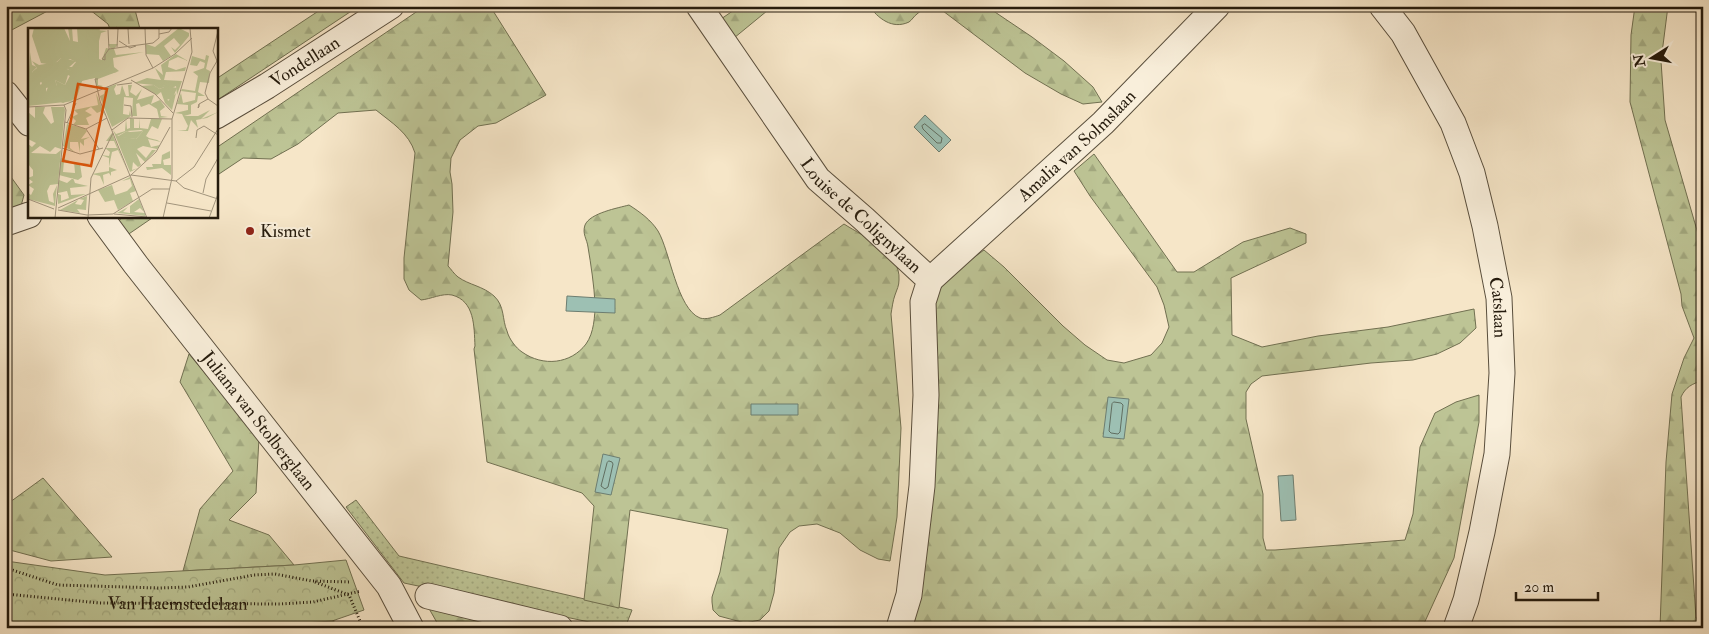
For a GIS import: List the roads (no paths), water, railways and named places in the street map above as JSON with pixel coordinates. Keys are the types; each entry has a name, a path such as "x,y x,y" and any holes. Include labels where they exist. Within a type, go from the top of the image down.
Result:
{"street":[{"name":"Vondellaan","path":"218,115 267,86 391,6"},
{"name":"Louise de Colignylaan","path":"699,6 818,179 864,218 930,280 923,302 926,395 922,486 909,595 899,628"},
{"name":"Amalia van Solmslaan","path":"930,280 1103,123 1217,6"},
{"name":"Catslaan","path":"1382,6 1403,33 1453,123 1472,173 1485,226 1499,298 1502,373 1497,454 1482,532 1466,600 1456,628"},
{"path":"6,94 28,122"},
{"path":"6,223 28,215"},
{"name":"Juliana van Stolberglaan","path":"102,218 148,280 389,586 411,628"},
{"path":"428,596 560,628"}],"water":[{"path":"925,115 951,140 939,152 914,127"},
{"path":"567,296 615,299 615,313 566,311"},
{"path":"1108,397 1129,399 1124,439 1103,437"},
{"path":"751,404 798,404 798,415 751,415"},
{"path":"603,454 620,458 611,495 595,492"},
{"path":"1293,475 1296,520 1281,521 1278,476"}],"place":[{"name":"Kismet","path":"250,231"}]}
